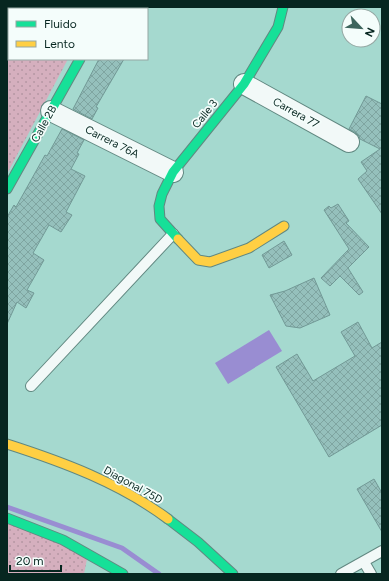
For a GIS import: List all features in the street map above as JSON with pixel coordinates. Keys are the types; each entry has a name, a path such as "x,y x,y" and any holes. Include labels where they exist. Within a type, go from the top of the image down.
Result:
{"street":[{"name":"Calle 3","path":"283,7 278,27 244,84 173,172 162,194 159,206 160,219 173,234 198,260 210,262 249,248 284,226"},
{"name":"Calle 2B","path":"7,189 79,60"},
{"name":"Carrera 77","path":"244,84 349,142"},
{"name":"Carrera 76A","path":"51,111 173,172"},
{"name":"Diagonal 75D","path":"7,444 80,471 129,495 159,513 186,532 233,574"},
{"path":"7,518 63,540 123,574"}],"lane":[{"path":"31,386 173,234"},
{"path":"341,574 382,551"},
{"path":"364,562 371,574"}],"shaded area":[{"path":"7,7 96,7 8,8 8,60 67,60 7,174"},
{"path":"269,330 282,351 228,384 215,363"},
{"path":"7,518 88,554 84,574 7,574"}],"building":[{"path":"98,60 123,60 96,107 98,108 92,119 73,109"},
{"path":"366,96 382,104 382,214 358,179 367,171 361,162 380,149 360,139 355,132 349,129"},
{"path":"62,129 84,140 71,169 85,176 66,212 72,215 61,232 49,225 33,253 44,260 27,290 34,293 26,308 17,302 7,324 7,217 14,205 16,207 45,155 47,156"},
{"path":"338,204 349,221 346,223 369,247 348,268 363,292 359,295 340,276 330,286 321,278 349,249 324,210 329,206 331,208"},
{"path":"284,241 292,255 269,268 262,255"},
{"path":"314,278 330,315 300,328 286,326 270,295 285,291"},
{"path":"358,322 372,348 382,342 382,425 329,457 276,367 297,354 313,381 355,356 341,332"},
{"path":"374,479 382,493 382,532 357,489"}],"waterway":[{"path":"7,507 122,548 159,574"}],"traffic: fast":[{"path":"178,239 160,219 159,206 162,194 173,172 244,84 278,27 283,7"},
{"path":"7,189 79,60"},
{"path":"7,518 63,540 123,574"},
{"path":"168,519 198,542 233,574"}],"traffic: slow":[{"path":"178,239 198,260 210,262 249,248 284,226"},
{"path":"7,444 70,466 111,484 150,506 168,519"}]}
